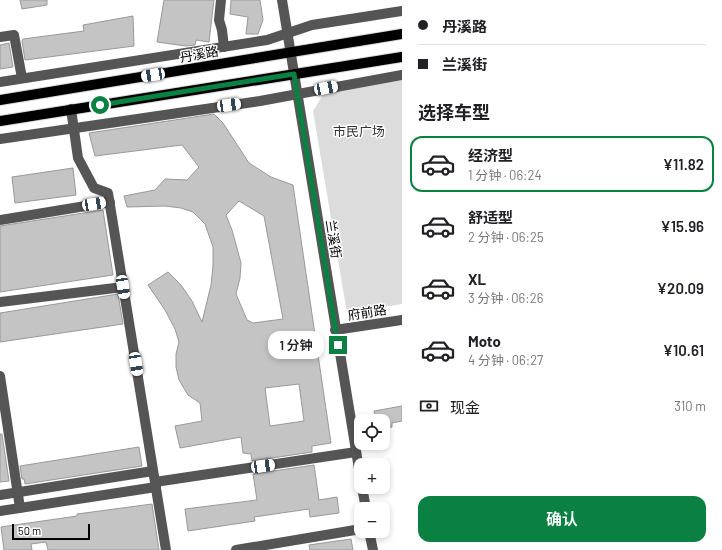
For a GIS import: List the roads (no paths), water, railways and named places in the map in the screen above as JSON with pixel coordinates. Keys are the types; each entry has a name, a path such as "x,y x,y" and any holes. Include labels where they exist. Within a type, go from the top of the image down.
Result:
{"main road":[{"name":"丹溪路","path":"0,100 291,51 402,34"},
{"path":"0,121 402,57"}],"street":[{"path":"221,0 219,20 224,47"},
{"name":"兰溪街","path":"282,0 357,458"},
{"path":"0,82 267,40 312,25 402,11"},
{"path":"0,37 14,35 22,78"},
{"path":"0,139 260,101 402,75"},
{"path":"71,109 78,158 94,188 108,193 110,202 166,550"},
{"path":"0,220 110,202"},
{"path":"0,302 123,287"},
{"name":"府前路","path":"335,330 402,320"},
{"path":"0,376 20,508"},
{"path":"0,511 356,452"},
{"path":"0,495 154,471"},
{"path":"236,550 278,547 354,531"},
{"path":"370,538 373,550"}],"park label":[{"name":"市民广场","path":"359,131"}]}
